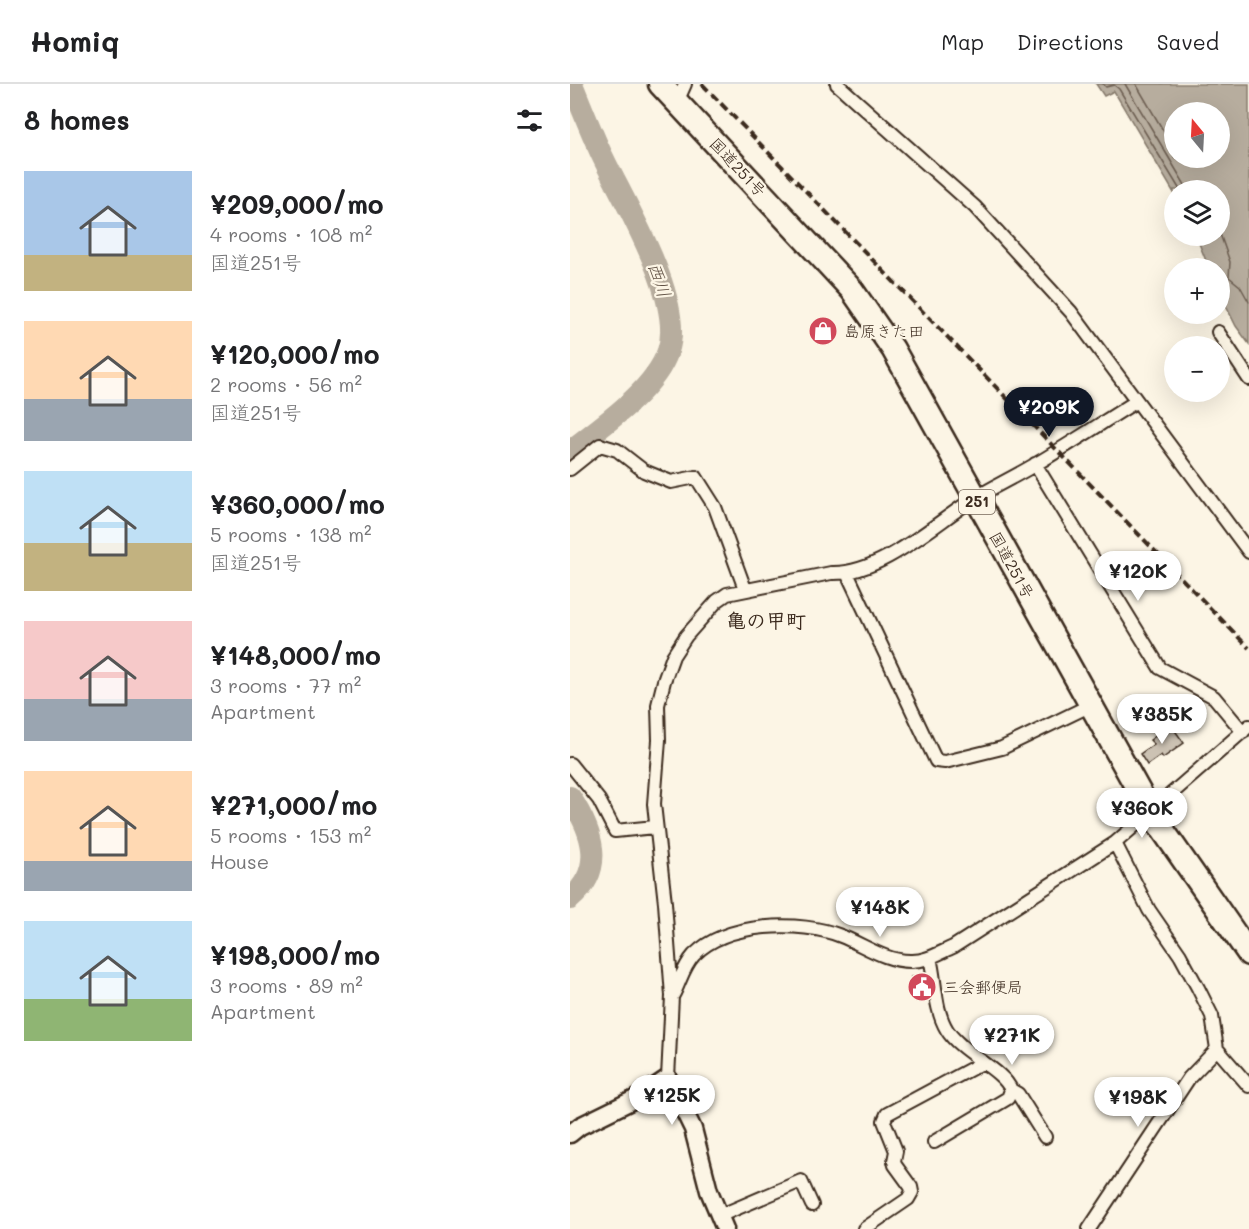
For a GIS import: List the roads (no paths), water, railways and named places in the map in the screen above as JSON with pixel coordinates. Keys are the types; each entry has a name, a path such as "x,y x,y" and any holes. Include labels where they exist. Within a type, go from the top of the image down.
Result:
{"highway":[{"name":"国道251号","path":"660,84 681,93 852,290 893,349 1151,813 1249,954"}],"main road":[{"path":"570,1134 580,1126 643,1095 668,1078 693,1129 709,1191 722,1223"}],"street":[{"path":"837,84 975,207 1071,312 1249,552"},
{"path":"1218,332 1249,379"},
{"path":"668,1078 672,996 654,804 659,740 658,705 673,656 686,636 717,601 727,594 831,573 847,573 868,566 918,539 975,498 1137,401"},
{"path":"570,469 600,445 617,450 644,471 671,482 696,477 715,507 745,589"},
{"path":"672,996 687,964 702,948 734,933 757,928 803,927 825,931 898,960 912,962 930,958 953,947 1114,843 1246,729 1214,698 1160,668 1035,464"},
{"path":"847,573 936,761 945,762 1002,748 1090,705"},
{"path":"570,764 599,800 615,831 655,827"},
{"path":"1114,843 1149,910 1180,955 1198,988 1212,1016 1217,1048 1249,1086"},
{"path":"930,958 938,1010 946,1030 952,1038 982,1063 1005,1079 1011,1090 1018,1094 1045,1137"},
{"path":"1089,1229 1189,1078 1217,1048"},
{"path":"864,1229 908,1199 912,1192 911,1187 895,1165 896,1151 884,1121 887,1114 982,1063"},
{"path":"934,1142 1008,1098 1011,1090"},
{"path":"722,1223 801,1181 812,1205"}],"water":[{"path":"1096,84 1249,84 1249,344 1230,314 1230,258 1205,258 1200,246 1230,246 1230,180 1166,180 1114,91 1104,96"}],"waterway":[{"name":"西川","path":"570,451 612,419 652,380 668,351 671,330 668,305 649,250 600,151 572,84"},
{"name":"西川","path":"570,797 585,823 592,850 592,863 588,875 570,899"}],"railway":[{"path":"702,84 1249,648"}],"place":[{"name":"島原きた田","path":"823,331"},
{"name":"三会郵便局","path":"922,987"}],"district":[{"name":"亀の甲町","path":"766,621"}]}
